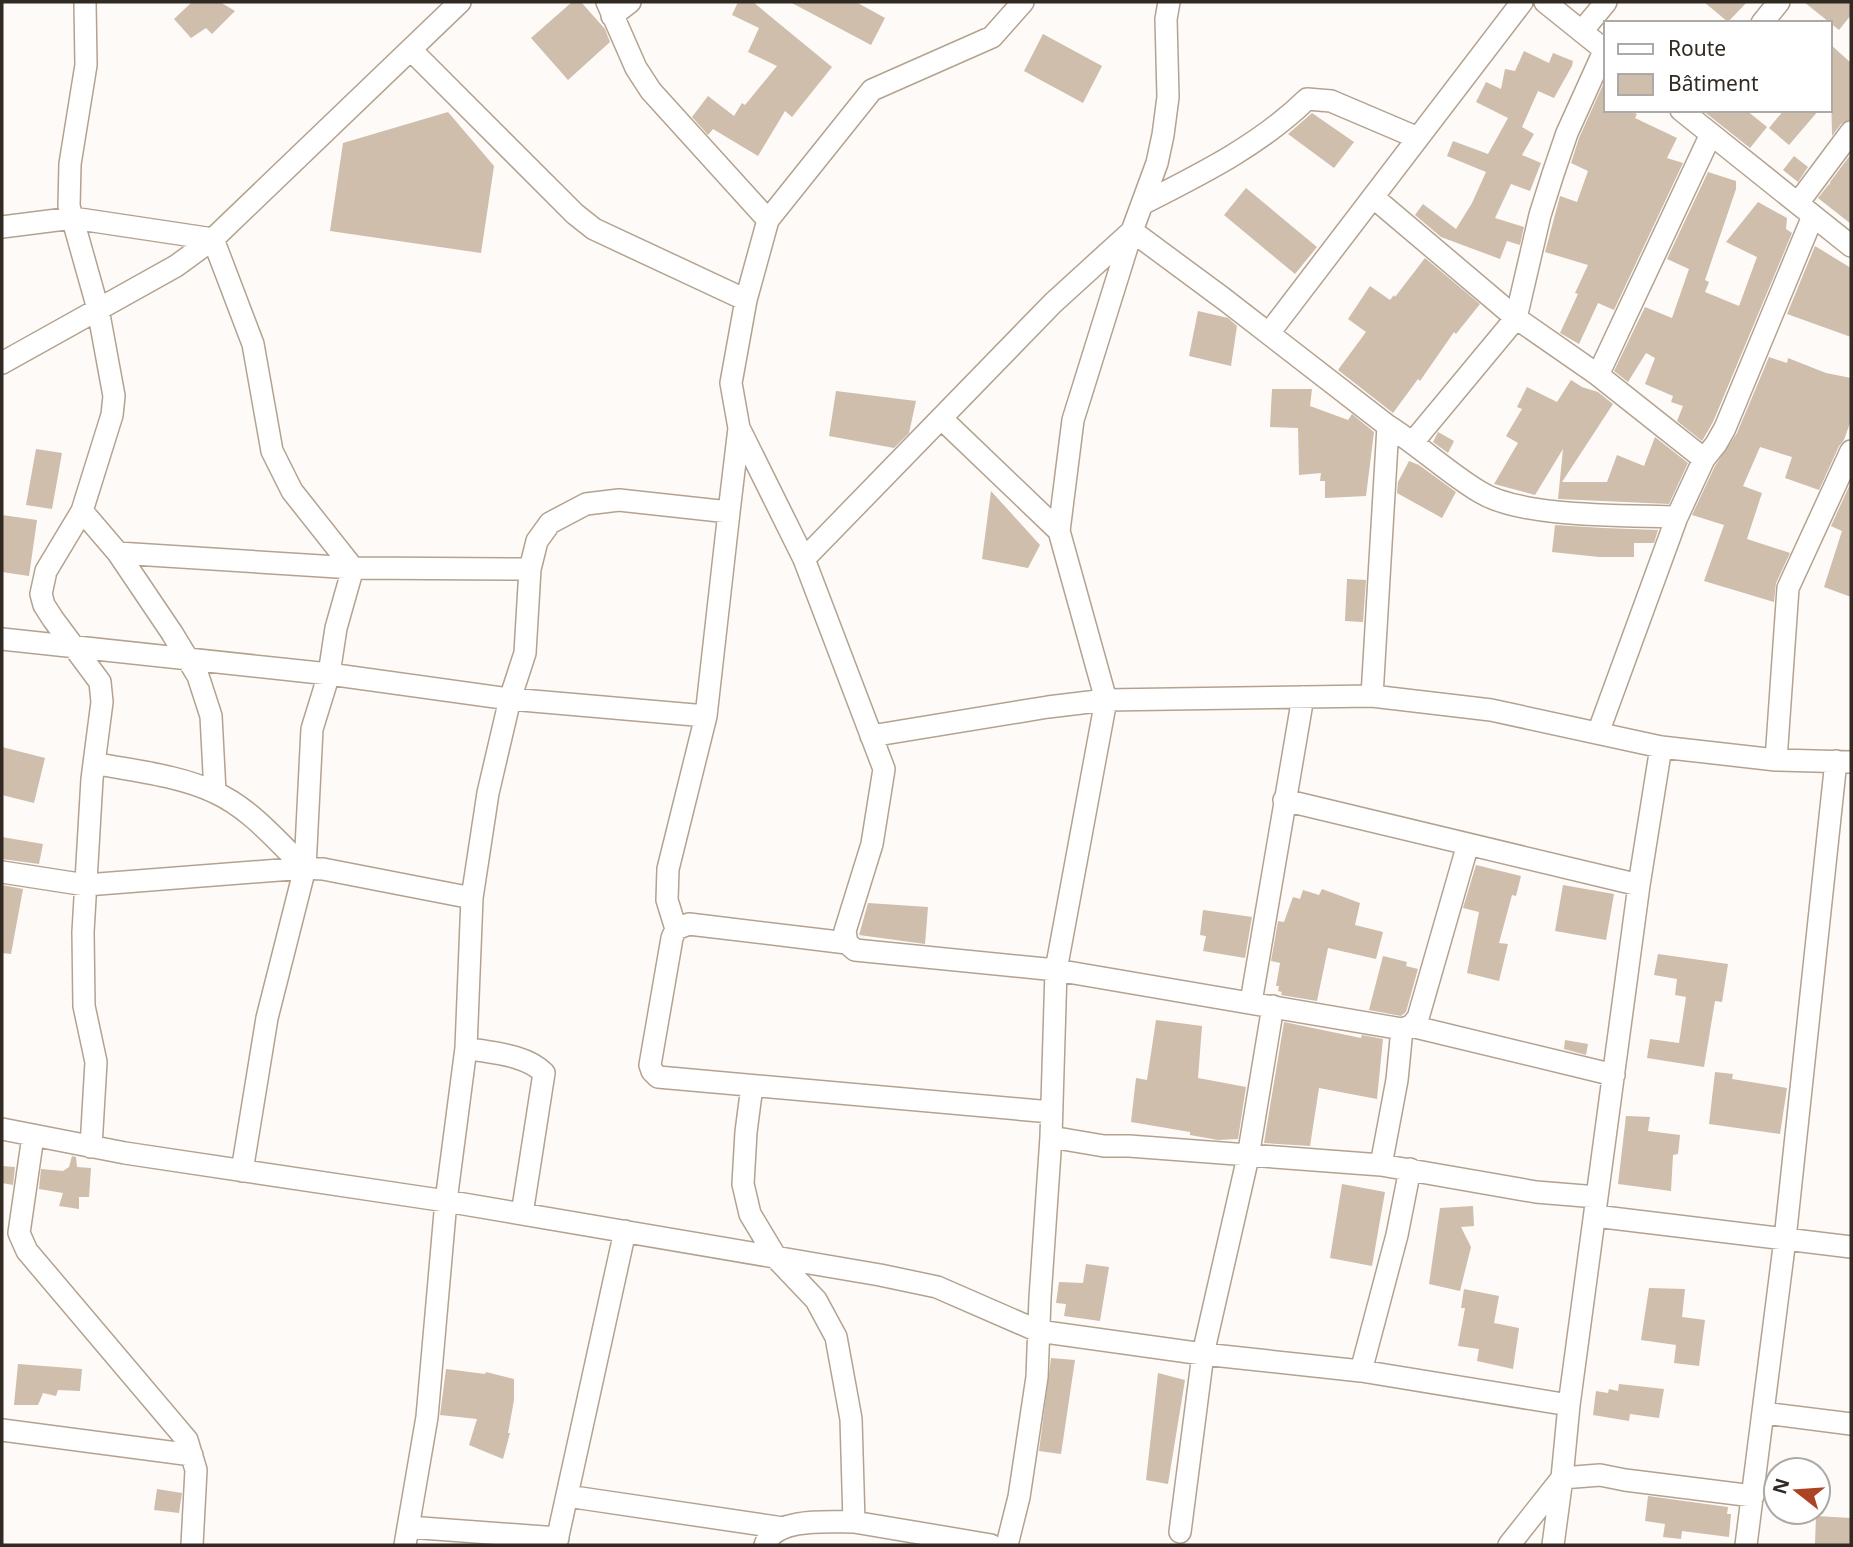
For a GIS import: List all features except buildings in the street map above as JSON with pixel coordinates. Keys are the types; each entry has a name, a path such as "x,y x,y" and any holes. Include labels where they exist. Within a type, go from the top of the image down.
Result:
{"street":[{"path":"85,2 86,65 70,164 69,206 99,309 114,396 112,415 82,511 46,571 41,594 44,605 100,682 102,702 94,763 83,932 83,1006 96,1062 90,1147"},
{"path":"7,355 99,309 176,266 213,239 460,2"},
{"path":"630,2 609,9 636,68 652,91 768,220"},
{"path":"847,943 845,930 872,844 884,769 804,559 739,428 731,383 746,300 768,220 872,90 992,37 1023,2"},
{"path":"1007,1545 1024,1470 1037,1377 1051,1137 1056,970 1106,700 1059,531 1073,420 1132,231 1157,163 1168,97 1168,2"},
{"path":"1269,333 1522,2"},
{"path":"1545,2 1604,48"},
{"path":"1582,31 1606,2"},
{"path":"1764,21 1779,2"},
{"path":"411,50 575,214 594,229 746,300"},
{"path":"1413,442 1516,318 1540,215 1553,174 1567,133 1604,54"},
{"path":"1142,204 1218,166 1285,121 1307,99 1331,101 1418,138"},
{"path":"1687,112 1851,246"},
{"path":"1598,733 1677,517 1704,460 1725,428 1806,209 1851,132"},
{"path":"1598,375 1711,134"},
{"path":"1373,197 1516,318 1598,375 1704,460"},
{"path":"2,227 73,218 213,239"},
{"path":"1132,231 1388,426 1481,493 1506,504 1537,509 1677,517"},
{"path":"804,559 1053,303 1132,231"},
{"path":"213,239 253,344 272,452 292,491 353,568"},
{"path":"942,419 1059,531"},
{"path":"1372,696 1388,426"},
{"path":"739,428 706,716 668,869 667,900 676,929 652,1052 652,1071 658,1077 1051,1112"},
{"path":"1776,760 1788,588 1851,451"},
{"path":"625,1231 557,1541 406,1536 427,1417 446,1201 466,1048 472,898 488,793 510,699 525,653 530,569 537,541 550,523 586,504 619,500 729,512"},
{"path":"82,511 118,553 198,676 211,716 215,792"},
{"path":"118,553 353,568 530,569"},
{"path":"242,1171 267,1018 305,868 312,729 329,674 336,628 353,568"},
{"path":"2,639 329,674 510,699 706,716"},
{"path":"871,736 1048,706 1106,700 1372,696 1479,708 1661,747 1776,760 1843,761 1746,1545"},
{"path":"1251,1002 1303,697"},
{"path":"1553,1545 1569,1405 1639,885 1661,747"},
{"path":"94,763 185,782 215,792 247,813 305,868"},
{"path":"1284,800 1639,885"},
{"path":"1381,1165 1406,1027 1418,1017 1468,844"},
{"path":"2,872 86,885 305,868 323,869 472,898"},
{"path":"676,929 689,924 847,943 855,950 1056,970 1406,1027 1614,1075"},
{"path":"1180,1532 1203,1354 1248,1157 1273,1006"},
{"path":"466,1048 525,1061 536,1065 544,1073 522,1214"},
{"path":"752,1086 743,1184 750,1214 777,1259 816,1300 836,1337 851,1419 853,1522"},
{"path":"2,1129 90,1147 625,1231 937,1287 1038,1331 1203,1354 1361,1371 1569,1405"},
{"path":"33,1136 19,1233 27,1251 187,1440 196,1470 192,1545"},
{"path":"1051,1137 1104,1146 1381,1165 1536,1192 1596,1207 1785,1239 1851,1247"},
{"path":"1361,1371 1397,1235 1410,1169"},
{"path":"1764,1413 1851,1424"},
{"path":"2,1430 192,1455"},
{"path":"1509,1545 1562,1478 1600,1475 1753,1496"},
{"path":"567,1496 783,1528"},
{"path":"765,1545 767,1538 783,1528 813,1521 853,1522 991,1545"}]}
